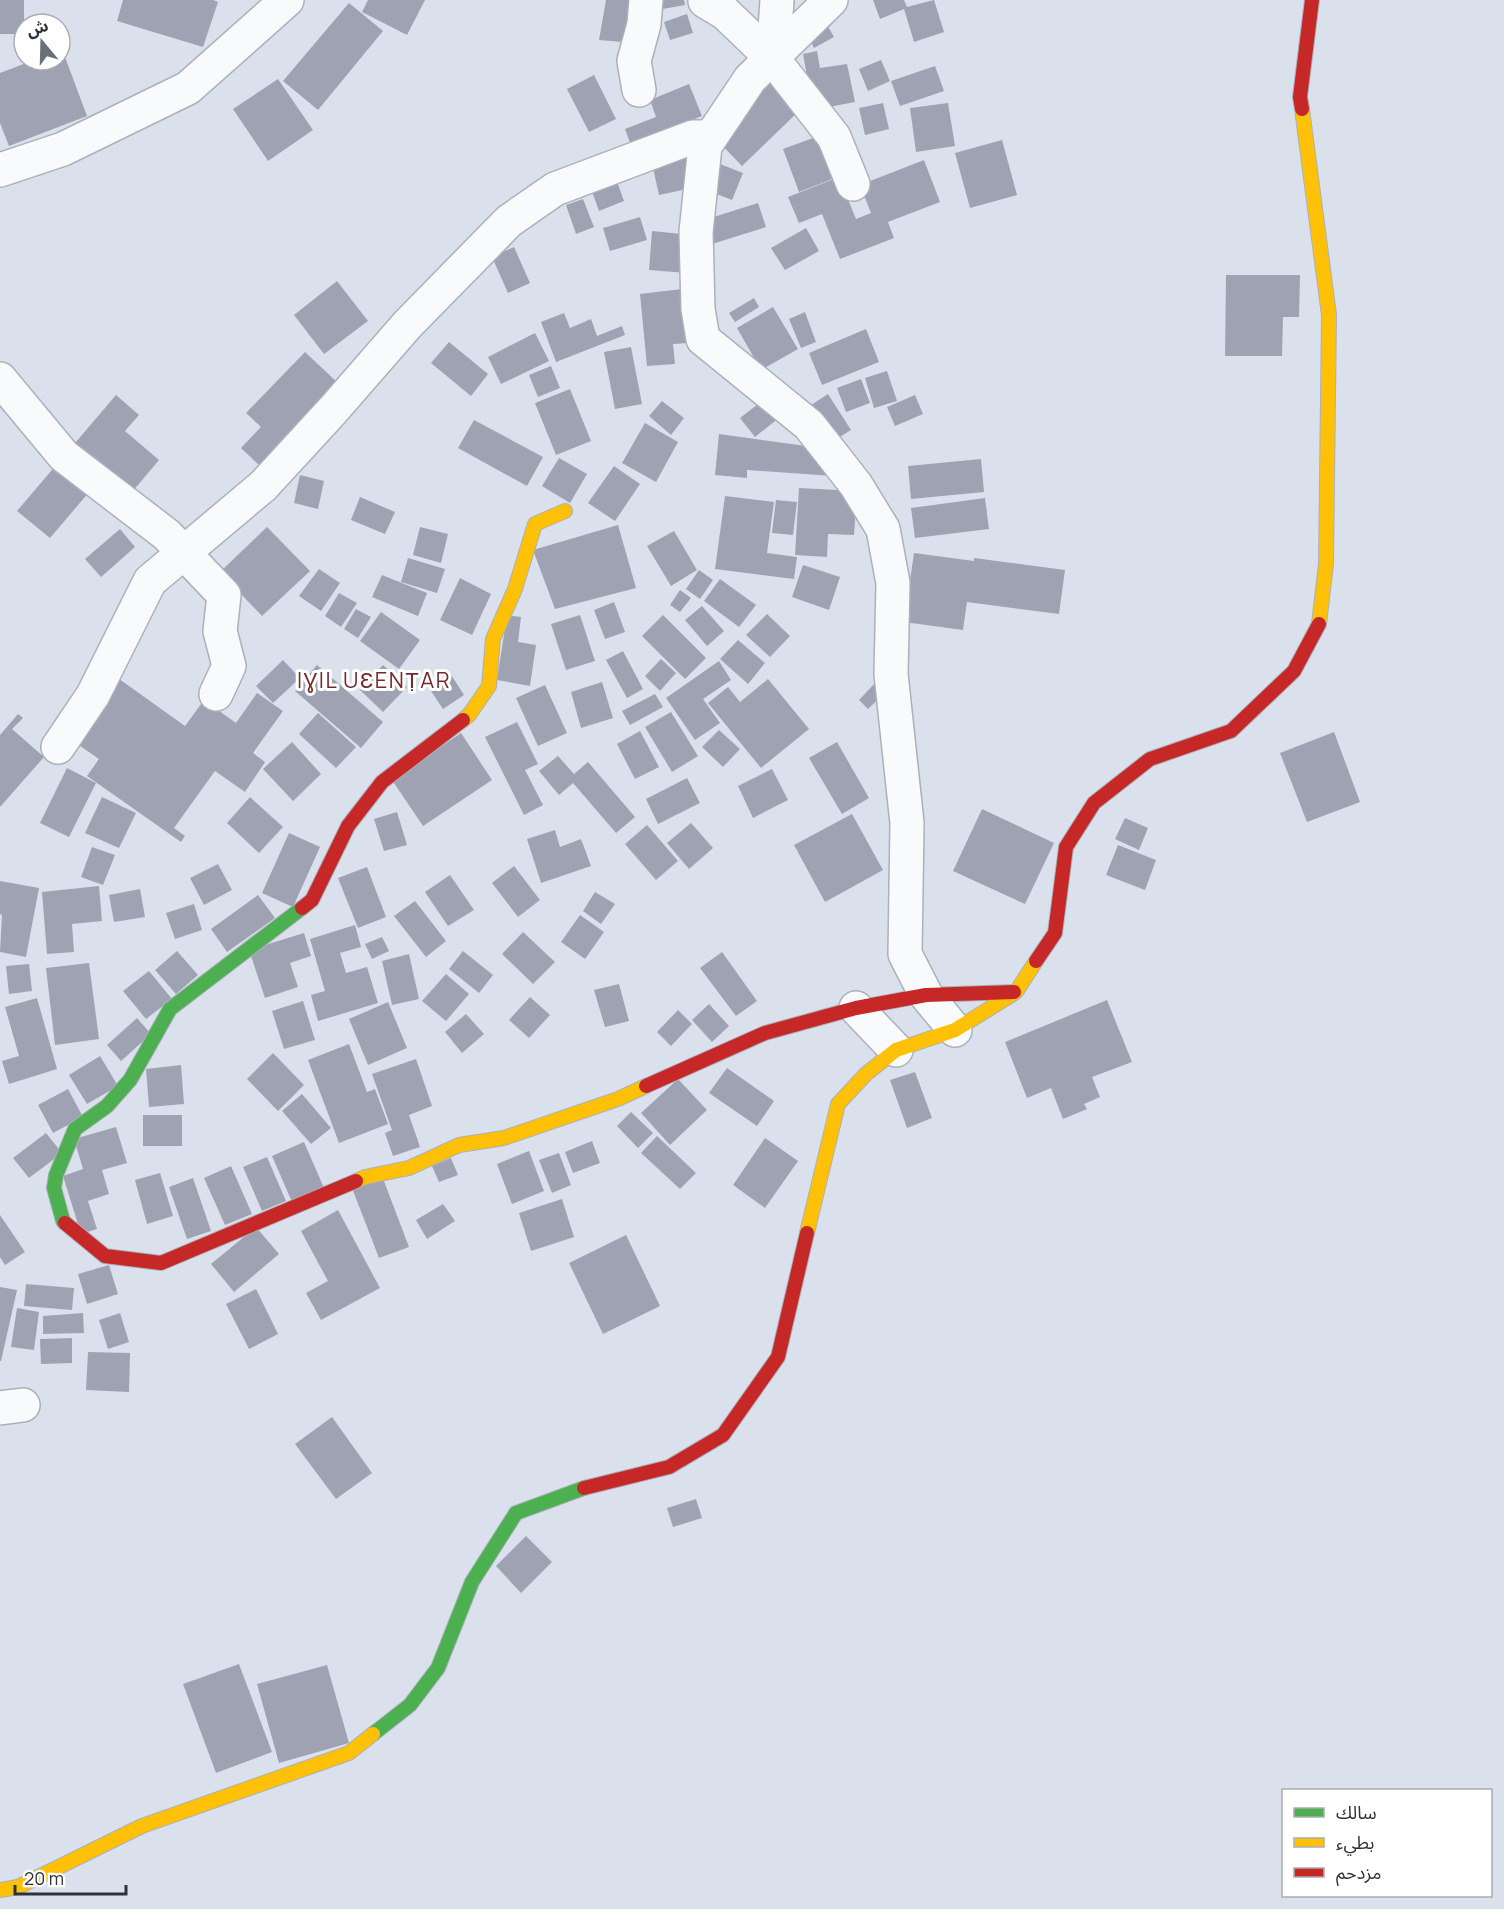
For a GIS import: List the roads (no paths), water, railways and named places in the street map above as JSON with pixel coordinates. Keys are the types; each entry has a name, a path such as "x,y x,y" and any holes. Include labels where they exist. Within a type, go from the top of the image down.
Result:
{"street":[{"path":"0,170 63,149 189,88 287,0"},
{"path":"639,90 634,61 644,24 646,0"},
{"path":"773,59 777,0"},
{"path":"831,0 750,80 705,146 696,232 698,309 703,339 809,425 856,485 883,529 893,583 891,674 907,823 905,954 926,995 955,1030"},
{"path":"0,1890 18,1887 142,1826 349,1753 410,1705 438,1668 472,1582 516,1513 579,1489 669,1467 723,1435 778,1357 838,1104 866,1074 896,1050 955,1030 1016,992 1055,933 1066,847 1094,803 1150,759 1231,731 1294,671 1319,625 1326,564 1329,315 1300,97 1309,8 1312,0"},
{"path":"705,1 725,13 773,59 834,137 853,184"},
{"path":"58,747 93,695 150,582 263,486 407,325 509,221 555,189 693,137 710,137"},
{"path":"0,380 64,456 167,535 224,595 220,631 229,666 216,694"},
{"path":"564,511 535,524 514,589 494,639 489,686 469,715 382,782 348,826 312,900 170,1009 130,1080 107,1106 75,1129 56,1175 54,1188 63,1221 105,1256 161,1263 365,1177 409,1168 459,1145 515,1134 618,1099 765,1033 856,1008 926,995 1016,992"},
{"path":"856,1008 896,1050"}],"district":[{"name":"IƔIL UƐENṬAR","path":"374,680"}]}
